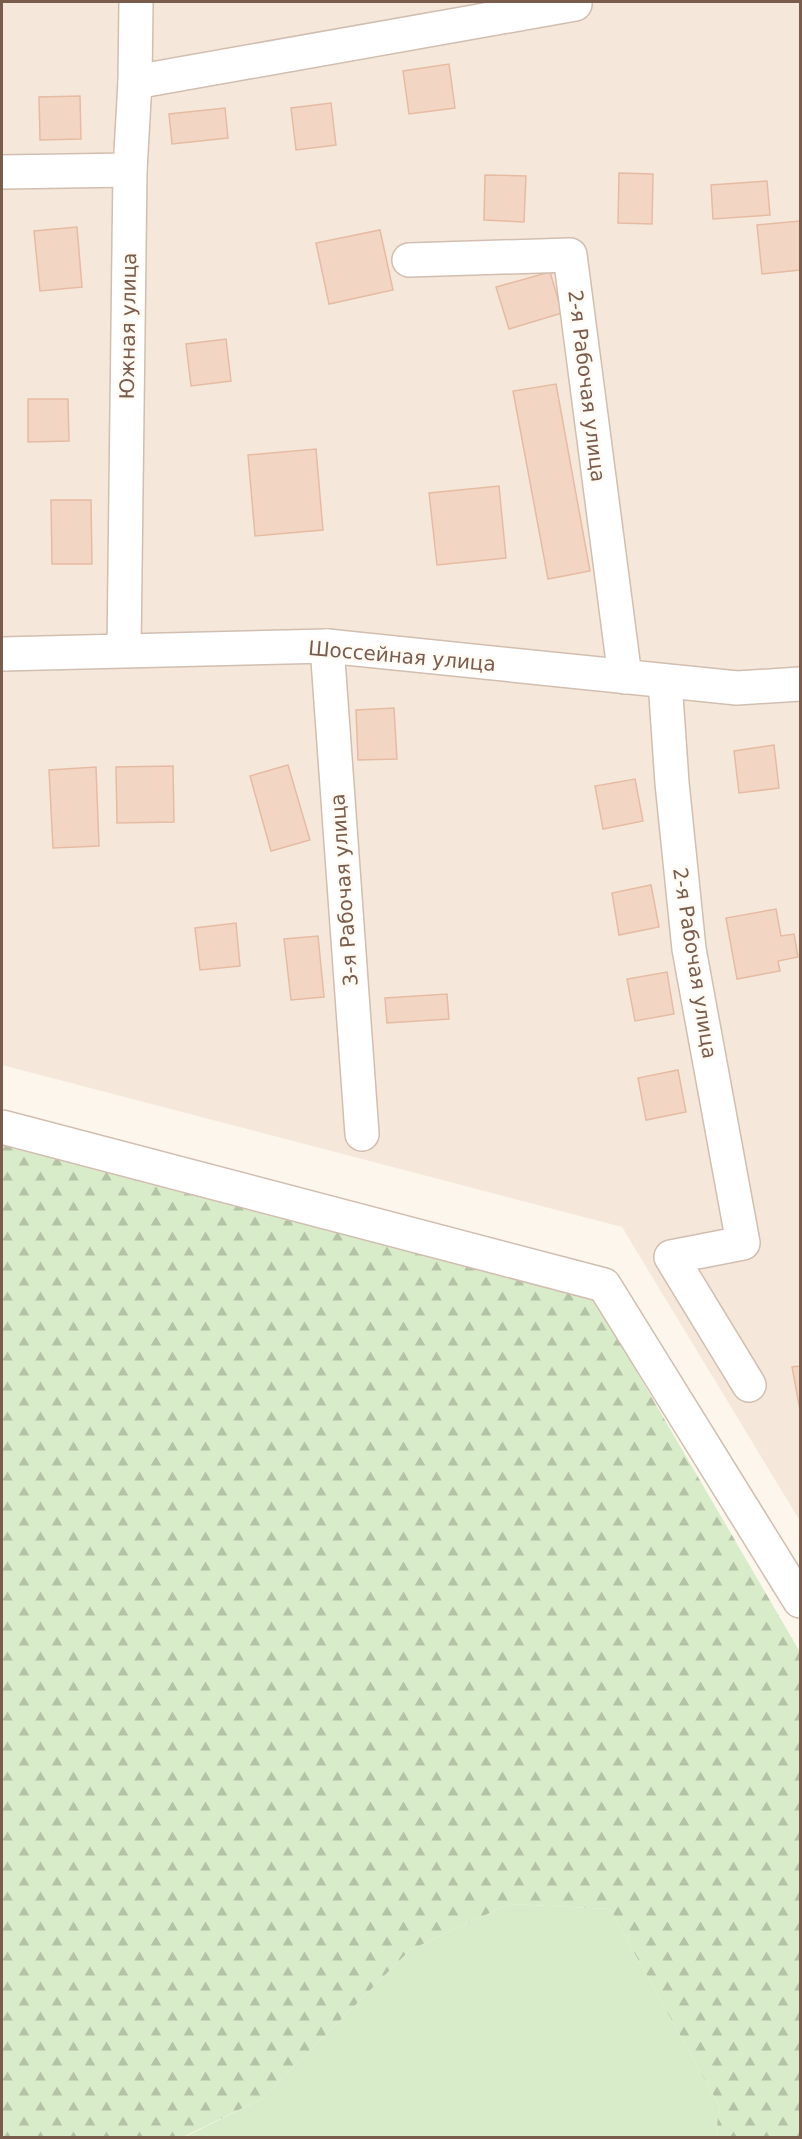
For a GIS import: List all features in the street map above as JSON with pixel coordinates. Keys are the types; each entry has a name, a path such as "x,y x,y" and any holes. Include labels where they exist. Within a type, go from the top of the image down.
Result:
{"street":[{"name":"Южная улица","path":"124,650 130,170 135,82 136,2"},
{"path":"135,82 575,4"},
{"path":"2,172 130,170"},
{"name":"2-я Рабочая улица","path":"409,260 570,255 625,677"},
{"name":"Шоссейная улица","path":"2,654 327,646 737,688 801,684"},
{"name":"3-я Рабочая улица","path":"327,646 362,1134"},
{"name":"2-я Рабочая улица","path":"665,681 672,783 689,949 743,1243 671,1257 748,1385"},
{"path":"2,1127 604,1285 801,1601"}],"shaded area":[{"path":"2,2 800,2 800,1521 622,1227 2,1065"}],"green space":[{"path":"2,1140 592,1295 800,1652 800,2137 716,2137 719,2105 610,1909 509,1904 410,1950 263,2098 183,2137 2,2137"},
{"path":"509,1904 610,1909 719,2105 716,2137 183,2138 263,2098 410,1950"}],"building":[{"path":"449,64 455,108 409,114 403,71"},
{"path":"80,96 81,139 40,140 39,97"},
{"path":"331,103 336,145 296,150 291,108"},
{"path":"225,108 228,138 172,144 169,114"},
{"path":"619,173 653,174 652,224 618,223"},
{"path":"485,175 526,176 524,222 484,220"},
{"path":"767,181 770,215 713,219 711,185"},
{"path":"800,221 800,270 762,274 757,225"},
{"path":"77,227 82,287 40,291 34,231"},
{"path":"380,230 393,290 329,304 316,243"},
{"path":"550,272 562,313 509,329 496,287"},
{"path":"226,339 231,381 191,386 186,344"},
{"path":"556,384 590,571 548,579 513,391"},
{"path":"28,399 68,399 69,441 28,442"},
{"path":"316,449 323,530 255,536 248,455"},
{"path":"499,486 506,558 437,565 429,493"},
{"path":"51,500 91,500 92,564 52,564"},
{"path":"394,708 397,759 358,760 356,710"},
{"path":"774,745 779,788 739,793 734,751"},
{"path":"288,765 310,840 271,851 250,776"},
{"path":"173,766 174,822 117,823 116,767"},
{"path":"96,767 99,846 53,848 49,770"},
{"path":"635,779 643,821 603,829 595,786"},
{"path":"651,885 659,927 619,935 612,893"},
{"path":"776,909 781,936 794,934 798,957 778,961 780,971 737,979 726,918"},
{"path":"236,923 240,966 200,970 195,928"},
{"path":"318,936 324,997 291,1000 284,939"},
{"path":"667,972 674,1014 635,1021 627,979"},
{"path":"447,994 449,1019 387,1023 385,998"},
{"path":"678,1070 686,1112 646,1120 638,1078"},
{"path":"800,1366 800,1410 792,1367"}]}
